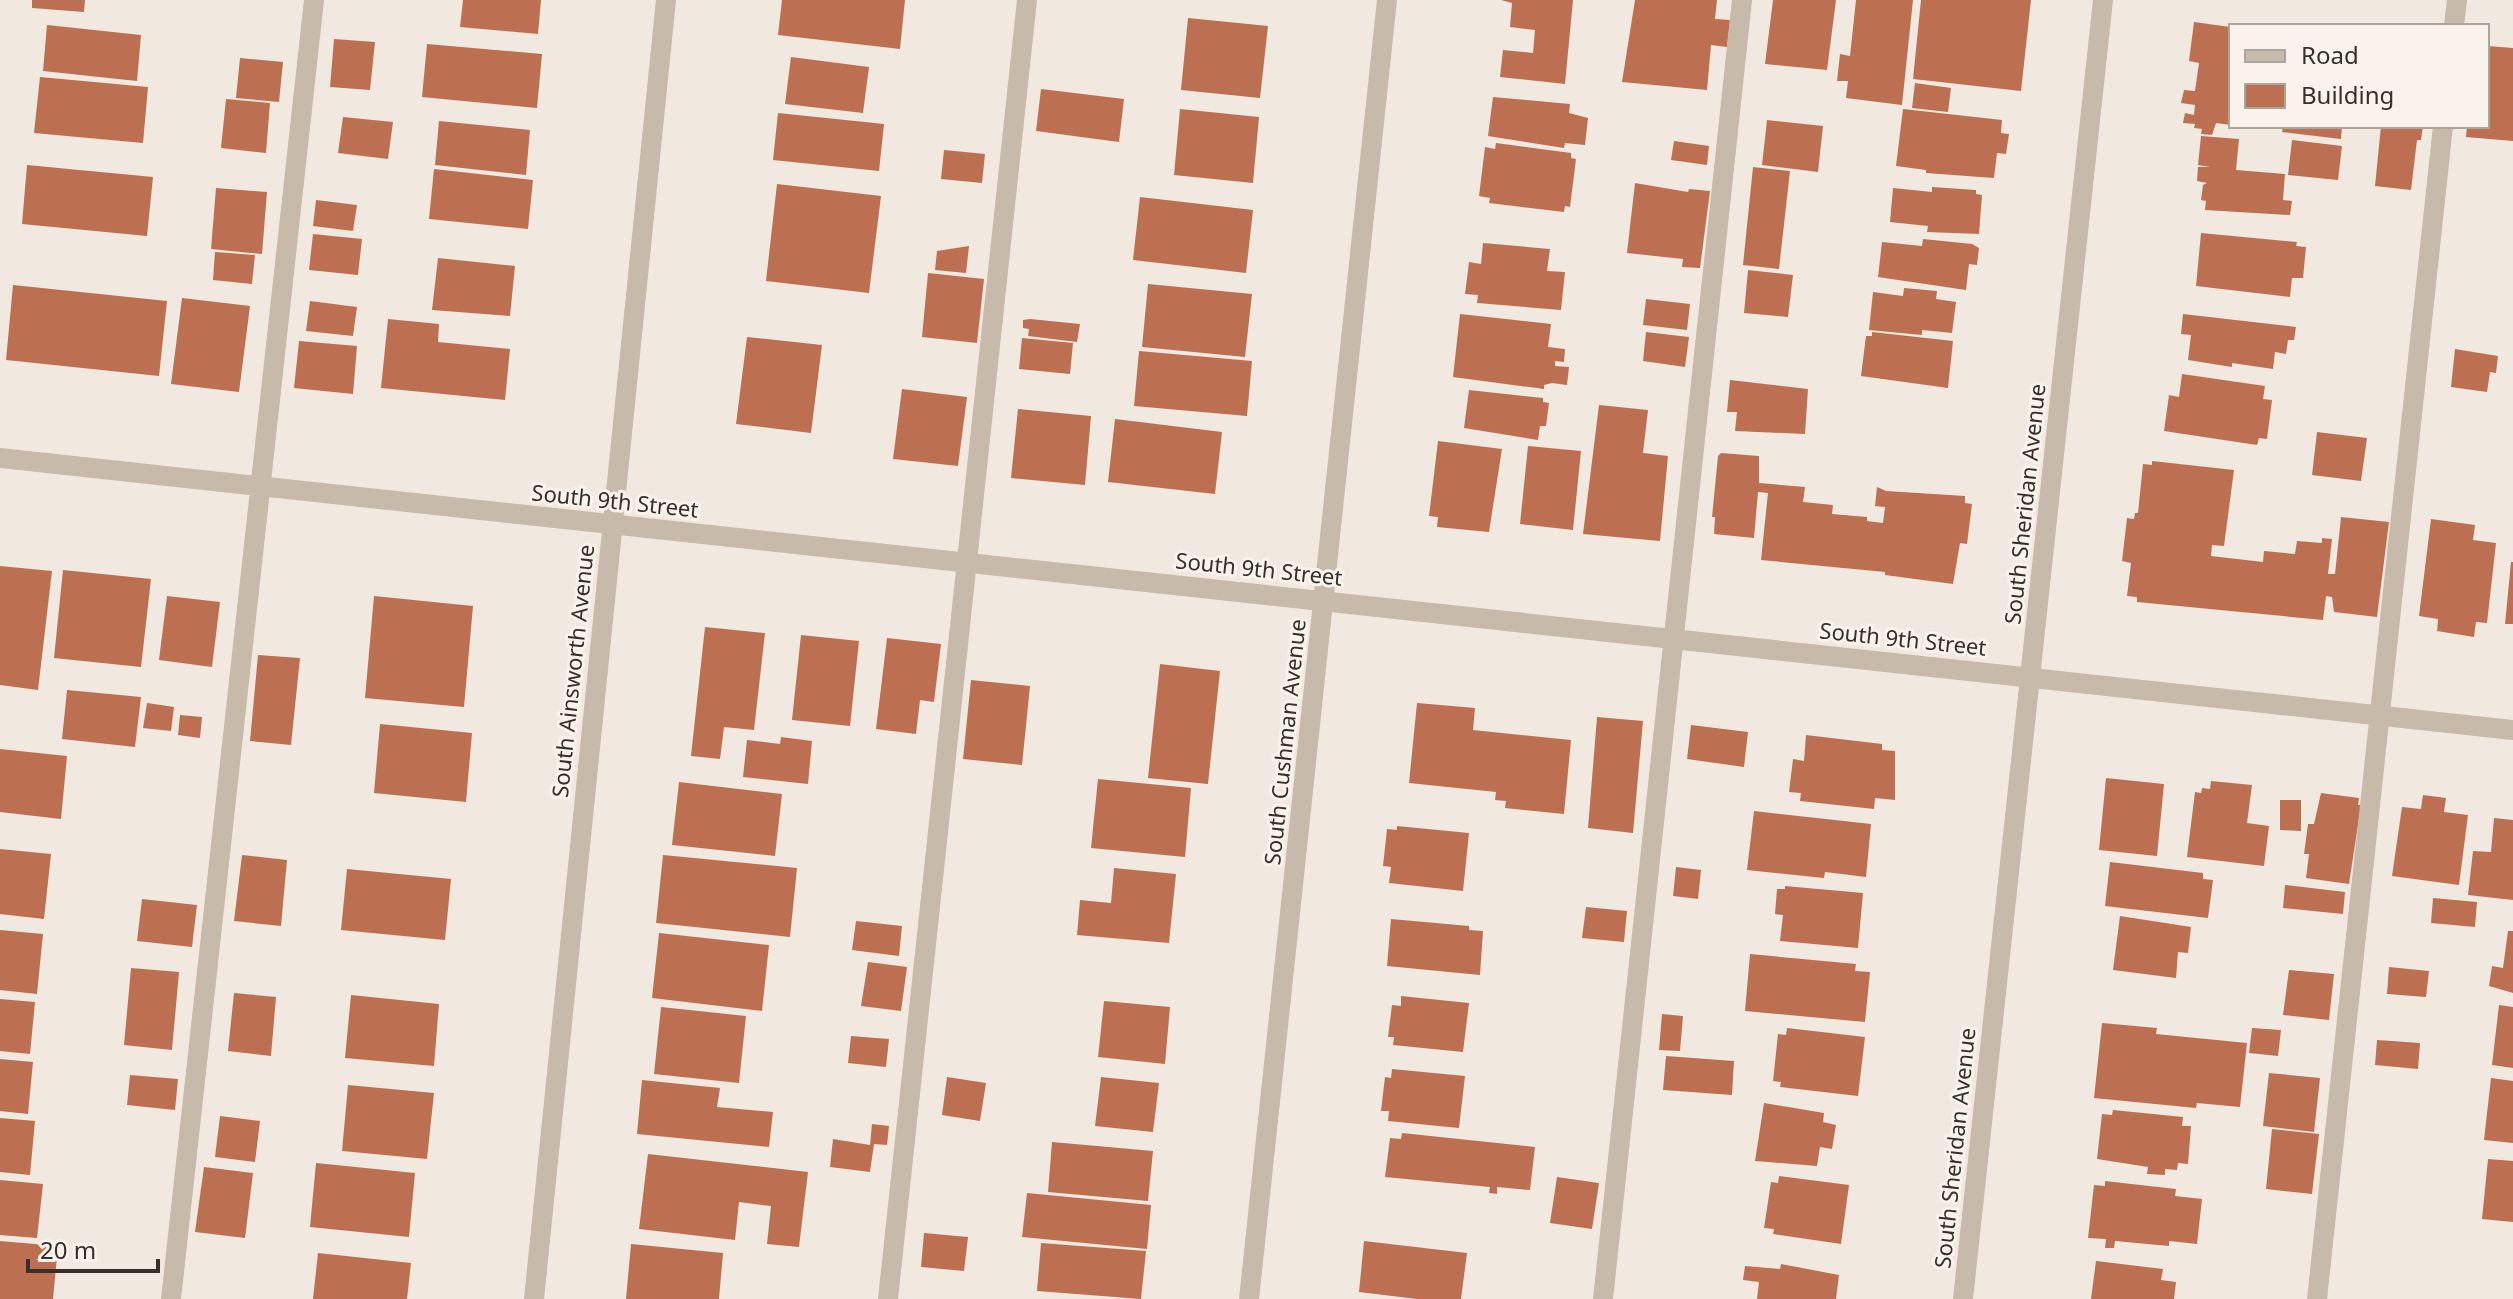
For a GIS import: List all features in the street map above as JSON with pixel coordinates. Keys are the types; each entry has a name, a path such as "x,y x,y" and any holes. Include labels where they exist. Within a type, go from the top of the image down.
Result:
{"street":[{"path":"171,1299 314,0"},
{"name":"South Ainsworth Avenue","path":"534,1299 666,0"},
{"path":"888,1299 1027,0"},
{"name":"South Cushman Avenue","path":"1249,1299 1387,0"},
{"path":"1603,1299 1742,0"},
{"name":"South Sheridan Avenue","path":"1963,1299 2103,0"},
{"path":"2454,24 2457,0"},
{"path":"2317,1299 2443,128"},
{"name":"South 9th Street","path":"0,458 2513,730"}],"building":[{"path":"32,0 85,0 84,12 32,8"},
{"path":"463,0 541,0 538,34 460,27"},
{"path":"782,0 905,0 900,49 778,35"},
{"path":"1501,0 1573,0 1565,84 1500,77 1503,50 1533,53 1535,30 1510,27 1512,3"},
{"path":"1635,0 1717,0 1715,19 1730,20 1727,47 1711,45 1707,90 1622,82"},
{"path":"1773,0 1836,0 1827,70 1765,64"},
{"path":"1856,0 1913,0 1902,105 1846,98 1848,81 1837,81 1840,54 1850,56"},
{"path":"1921,0 2031,0 2021,91 1913,79"},
{"path":"1188,18 1268,26 1260,98 1181,90"},
{"path":"2194,22 2229,27 2229,125 2216,123 2212,135 2201,134 2202,129 2194,128 2195,124 2183,123 2185,113 2194,115 2195,105 2181,103 2184,90 2195,91 2199,63 2189,61"},
{"path":"47,25 141,35 137,81 43,71"},
{"path":"334,39 375,42 370,90 330,87"},
{"path":"427,44 542,54 537,108 422,97"},
{"path":"2489,46 2513,48 2513,141 2466,137 2467,128 2489,128"},
{"path":"791,57 869,67 863,113 785,104"},
{"path":"240,58 283,62 279,102 236,98"},
{"path":"40,77 148,87 143,143 34,133"},
{"path":"1915,83 1951,88 1948,112 1912,108"},
{"path":"1041,89 1124,99 1119,142 1036,131"},
{"path":"1493,97 1570,104 1569,113 1588,118 1585,145 1565,143 1564,148 1488,136"},
{"path":"226,99 270,103 266,153 221,148"},
{"path":"1180,109 1259,117 1253,183 1174,175"},
{"path":"1903,109 2002,120 2001,133 2009,134 2006,154 1997,153 1994,178 1926,173 1926,170 1896,166"},
{"path":"778,113 884,124 879,171 773,160"},
{"path":"343,117 393,122 388,159 338,153"},
{"path":"1767,120 1823,126 1818,172 1762,165"},
{"path":"439,121 530,130 526,175 435,165"},
{"path":"2283,128 2342,128 2341,139 2282,132"},
{"path":"2381,128 2423,128 2421,140 2417,140 2411,190 2375,186"},
{"path":"2201,136 2239,139 2236,170 2285,174 2283,200 2292,201 2290,215 2205,210 2206,201 2201,200 2203,185 2207,183 2197,181 2198,167 2210,167 2198,165"},
{"path":"2292,140 2342,146 2338,180 2288,175"},
{"path":"1674,141 1709,146 1707,165 1671,160"},
{"path":"1496,143 1571,153 1571,158 1576,159 1570,207 1565,206 1564,212 1489,203 1490,198 1479,196 1485,147 1495,149"},
{"path":"944,150 985,154 982,183 941,179"},
{"path":"27,165 153,177 147,236 22,224"},
{"path":"1753,167 1790,171 1779,269 1743,265"},
{"path":"434,169 533,180 528,229 429,219"},
{"path":"1635,183 1688,192 1689,189 1710,191 1700,268 1682,267 1683,259 1627,253"},
{"path":"777,184 881,196 869,293 766,281"},
{"path":"1932,187 1976,190 1976,194 1982,195 1979,234 1927,232 1928,226 1890,222 1893,188 1932,192"},
{"path":"216,188 267,192 262,254 211,249"},
{"path":"1140,197 1253,210 1246,273 1133,260"},
{"path":"316,200 357,205 353,231 313,226"},
{"path":"2201,233 2297,242 2296,246 2306,247 2303,278 2292,278 2290,297 2196,286"},
{"path":"313,234 362,239 358,275 309,270"},
{"path":"1923,239 1972,244 1979,248 1977,265 1969,264 1966,290 1878,277 1882,242 1922,246"},
{"path":"1483,243 1550,249 1547,271 1565,272 1561,310 1477,303 1478,295 1465,294 1469,262 1481,264"},
{"path":"969,246 966,273 935,270 937,251"},
{"path":"215,252 255,255 252,284 213,280"},
{"path":"438,258 515,266 510,316 432,310"},
{"path":"1748,270 1793,275 1788,317 1744,313"},
{"path":"928,273 984,279 977,343 922,337"},
{"path":"1148,284 1252,294 1245,357 1142,347"},
{"path":"13,285 167,301 159,376 6,360"},
{"path":"1904,288 1937,291 1936,299 1956,302 1952,333 1922,330 1922,335 1869,330 1873,292 1903,296"},
{"path":"182,298 250,306 239,392 171,384"},
{"path":"1646,299 1690,304 1687,330 1643,325"},
{"path":"310,301 357,307 353,336 306,331"},
{"path":"1460,314 1551,324 1548,347 1565,349 1564,362 1555,361 1555,366 1569,367 1567,385 1552,383 1544,385 1544,389 1453,377"},
{"path":"2183,314 2296,327 2294,340 2288,340 2286,354 2275,352 2273,369 2188,360 2191,335 2181,334"},
{"path":"388,319 439,324 438,342 510,349 505,400 381,388"},
{"path":"1023,320 1080,324 1077,342 1028,336 1029,329 1023,328"},
{"path":"1646,332 1689,337 1685,367 1643,361"},
{"path":"1872,332 1953,341 1948,388 1861,376 1866,336 1872,336"},
{"path":"747,337 822,345 811,433 736,424"},
{"path":"1022,338 1073,343 1070,374 1019,369"},
{"path":"299,341 357,346 353,394 294,388"},
{"path":"2455,349 2498,356 2496,373 2490,372 2487,392 2451,387"},
{"path":"1139,351 1252,361 1247,416 1134,406"},
{"path":"2182,374 2265,386 2263,399 2272,400 2267,439 2259,438 2257,445 2164,431 2169,395 2179,397"},
{"path":"1730,380 1808,389 1805,434 1735,431 1737,412 1727,412"},
{"path":"902,389 967,397 958,466 893,459"},
{"path":"1469,390 1543,398 1543,402 1549,403 1546,426 1540,426 1538,440 1464,428"},
{"path":"1599,405 1648,410 1643,453 1668,456 1660,541 1583,534"},
{"path":"1018,409 1091,416 1085,485 1011,478"},
{"path":"1115,419 1222,432 1215,494 1108,482"},
{"path":"2317,432 2367,438 2361,481 2312,475"},
{"path":"1438,441 1502,449 1489,532 1437,527 1438,517 1429,516"},
{"path":"1528,446 1581,451 1573,530 1520,524"},
{"path":"1721,453 1759,456 1759,483 1805,487 1803,502 1833,505 1832,514 1867,517 1867,521 1883,523 1885,507 1875,506 1877,487 1886,491 1965,496 1965,503 1972,504 1967,544 1960,543 1953,584 1885,575 1885,572 1761,560 1768,493 1758,492 1754,538 1714,534 1715,517 1712,517 1718,456"},
{"path":"2152,461 2234,470 2224,546 2212,545 2211,556 2263,562 2264,551 2295,554 2297,541 2322,543 2322,538 2332,539 2328,574 2335,574 2341,517 2389,522 2377,617 2334,612 2332,597 2326,596 2323,620 2137,602 2137,597 2127,596 2131,563 2122,561 2127,518 2134,519 2135,513 2138,513 2143,464 2152,465"},
{"path":"2431,519 2475,525 2473,540 2496,543 2487,623 2476,622 2474,637 2437,631 2438,619 2419,616"},
{"path":"2511,562 2513,624 2505,624"},
{"path":"0,566 52,571 38,690 0,685"},
{"path":"63,570 151,579 141,667 54,658"},
{"path":"167,596 220,602 212,667 159,660"},
{"path":"374,596 473,606 464,707 365,698"},
{"path":"705,627 765,633 754,730 724,727 720,759 691,756"},
{"path":"801,635 859,641 850,726 792,720"},
{"path":"887,638 941,644 934,702 920,700 916,734 876,729"},
{"path":"258,655 300,658 291,745 250,741"},
{"path":"1160,664 1220,671 1208,784 1148,778"},
{"path":"971,680 1030,686 1022,765 963,759"},
{"path":"67,690 141,697 135,747 62,739"},
{"path":"147,703 174,707 171,731 143,728"},
{"path":"1417,703 1475,708 1473,730 1571,740 1564,814 1505,808 1506,801 1495,800 1496,792 1409,783"},
{"path":"180,715 202,717 200,738 178,735"},
{"path":"1597,717 1643,721 1633,833 1588,828"},
{"path":"380,724 472,733 466,802 374,793"},
{"path":"1691,725 1748,732 1744,767 1687,759"},
{"path":"1806,735 1882,744 1882,750 1895,751 1895,800 1875,798 1874,809 1800,801 1801,793 1789,792 1793,759 1804,761"},
{"path":"781,737 812,741 808,784 743,777 747,740 780,744"},
{"path":"0,749 67,756 61,819 0,812"},
{"path":"2106,778 2164,784 2157,856 2099,850"},
{"path":"1098,779 1191,788 1185,857 1091,848"},
{"path":"2211,781 2252,785 2247,823 2269,826 2264,866 2187,857 2195,792 2201,793 2202,788 2210,789"},
{"path":"679,782 782,794 775,856 672,845"},
{"path":"2321,793 2359,798 2358,805 2361,805 2349,884 2306,878 2309,854 2304,854 2308,824 2314,824"},
{"path":"2423,795 2446,798 2444,812 2468,815 2459,885 2392,876 2402,807 2421,809"},
{"path":"2280,800 2301,800 2301,831 2280,830"},
{"path":"1754,811 1871,824 1866,877 1825,872 1824,878 1747,870"},
{"path":"2494,818 2513,820 2513,900 2468,895 2473,851 2491,852"},
{"path":"1397,826 1469,833 1463,891 1389,883 1391,867 1383,866 1387,829 1397,830"},
{"path":"0,849 51,854 44,919 0,914"},
{"path":"242,855 287,860 281,926 234,921"},
{"path":"663,855 797,868 790,937 656,923"},
{"path":"2110,862 2203,873 2203,879 2213,880 2208,918 2105,906"},
{"path":"1676,867 1701,870 1698,899 1673,896"},
{"path":"1114,868 1176,874 1169,943 1077,935 1080,900 1111,903"},
{"path":"347,869 451,879 445,940 341,930"},
{"path":"2285,885 2345,892 2343,914 2283,908"},
{"path":"1785,886 1863,893 1858,948 1780,941 1783,915 1775,914 1777,889 1785,889"},
{"path":"2433,898 2477,902 2475,927 2431,923"},
{"path":"142,899 197,905 192,947 137,941"},
{"path":"1586,907 1627,911 1624,942 1582,938"},
{"path":"2120,916 2191,927 2188,953 2178,952 2176,978 2113,970"},
{"path":"1391,919 1469,926 1469,930 1483,931 1480,975 1387,966"},
{"path":"856,921 902,926 899,956 852,950"},
{"path":"0,930 43,934 37,994 0,990"},
{"path":"2508,931 2513,931 2513,993 2489,986 2492,966 2503,968"},
{"path":"659,933 769,945 762,1011 652,998"},
{"path":"1750,954 1856,964 1855,971 1870,972 1865,1022 1745,1011"},
{"path":"868,962 907,967 901,1011 861,1006"},
{"path":"2389,967 2429,971 2426,997 2387,994"},
{"path":"131,968 179,972 172,1050 124,1045"},
{"path":"2289,970 2334,974 2329,1020 2283,1015"},
{"path":"234,993 276,997 271,1056 228,1051"},
{"path":"351,995 439,1004 434,1066 345,1058"},
{"path":"1401,996 1469,1003 1463,1052 1393,1045 1394,1037 1388,1037 1392,1005 1401,1006"},
{"path":"0,999 35,1002 30,1054 0,1051"},
{"path":"1104,1001 1170,1007 1165,1064 1098,1057"},
{"path":"2499,1005 2513,1007 2513,1068 2492,1065"},
{"path":"661,1007 746,1016 739,1083 654,1074"},
{"path":"1662,1014 1683,1016 1680,1051 1659,1050"},
{"path":"2102,1023 2157,1028 2156,1034 2247,1043 2240,1107 2197,1103 2196,1108 2094,1098"},
{"path":"1787,1028 1865,1037 1858,1096 1780,1087 1781,1082 1773,1081 1778,1034 1786,1035"},
{"path":"2252,1028 2281,1030 2278,1056 2249,1053"},
{"path":"851,1036 889,1039 886,1067 848,1063"},
{"path":"2377,1040 2420,1043 2418,1069 2375,1065"},
{"path":"1666,1056 1734,1061 1732,1095 1663,1090"},
{"path":"0,1059 33,1062 28,1114 0,1111"},
{"path":"1392,1069 1465,1076 1459,1128 1388,1121 1389,1111 1381,1111 1385,1077 1391,1078"},
{"path":"2269,1073 2320,1078 2314,1132 2263,1126"},
{"path":"130,1075 178,1079 175,1110 127,1105"},
{"path":"947,1077 986,1083 980,1121 942,1115"},
{"path":"1101,1077 1159,1083 1153,1132 1095,1126"},
{"path":"2491,1078 2513,1081 2513,1143 2484,1140"},
{"path":"642,1080 720,1088 717,1107 773,1112 769,1147 637,1134"},
{"path":"348,1085 434,1093 427,1159 342,1151"},
{"path":"1764,1103 1824,1113 1823,1122 1836,1125 1832,1149 1820,1147 1817,1166 1755,1161"},
{"path":"2113,1110 2183,1117 2182,1126 2191,1126 2188,1164 2178,1163 2177,1170 2165,1169 2165,1175 2147,1174 2148,1167 2097,1159 2102,1114 2112,1115"},
{"path":"220,1116 260,1121 255,1162 215,1157"},
{"path":"0,1118 35,1121 30,1175 0,1172"},
{"path":"872,1124 889,1126 887,1145 874,1144 870,1172 830,1167 833,1139 870,1145"},
{"path":"2272,1129 2319,1134 2312,1194 2266,1189"},
{"path":"1402,1133 1535,1147 1530,1190 1497,1187 1497,1194 1489,1193 1490,1187 1385,1177 1390,1138 1401,1139"},
{"path":"1052,1142 1153,1151 1148,1201 1048,1192"},
{"path":"648,1154 808,1172 799,1247 767,1244 771,1206 739,1202 735,1240 639,1229"},
{"path":"2488,1159 2513,1161 2513,1222 2482,1219"},
{"path":"316,1163 415,1173 409,1237 310,1227"},
{"path":"204,1167 253,1173 245,1238 195,1232"},
{"path":"1779,1176 1849,1185 1841,1244 1773,1234 1774,1229 1764,1228 1771,1182 1778,1183"},
{"path":"1557,1177 1599,1183 1592,1229 1550,1223"},
{"path":"0,1180 43,1184 37,1238 0,1235"},
{"path":"2105,1181 2176,1189 2175,1196 2202,1199 2197,1244 2169,1241 2169,1246 2115,1241 2114,1248 2105,1248 2106,1239 2088,1238 2094,1185 2105,1186"},
{"path":"1027,1193 1151,1205 1147,1249 1022,1237"},
{"path":"924,1233 968,1237 964,1271 921,1267"},
{"path":"0,1241 58,1246 53,1299 0,1299"},
{"path":"1364,1241 1467,1253 1461,1299 1417,1299 1359,1292"},
{"path":"1041,1243 1146,1251 1141,1299 1037,1291"},
{"path":"631,1244 723,1253 719,1299 626,1299"},
{"path":"318,1253 411,1263 407,1299 313,1299"},
{"path":"2096,1261 2163,1269 2161,1280 2176,1282 2174,1299 2091,1299"},
{"path":"1781,1264 1839,1275 1836,1299 1757,1299 1759,1282 1743,1280 1745,1266 1780,1269"}]}
